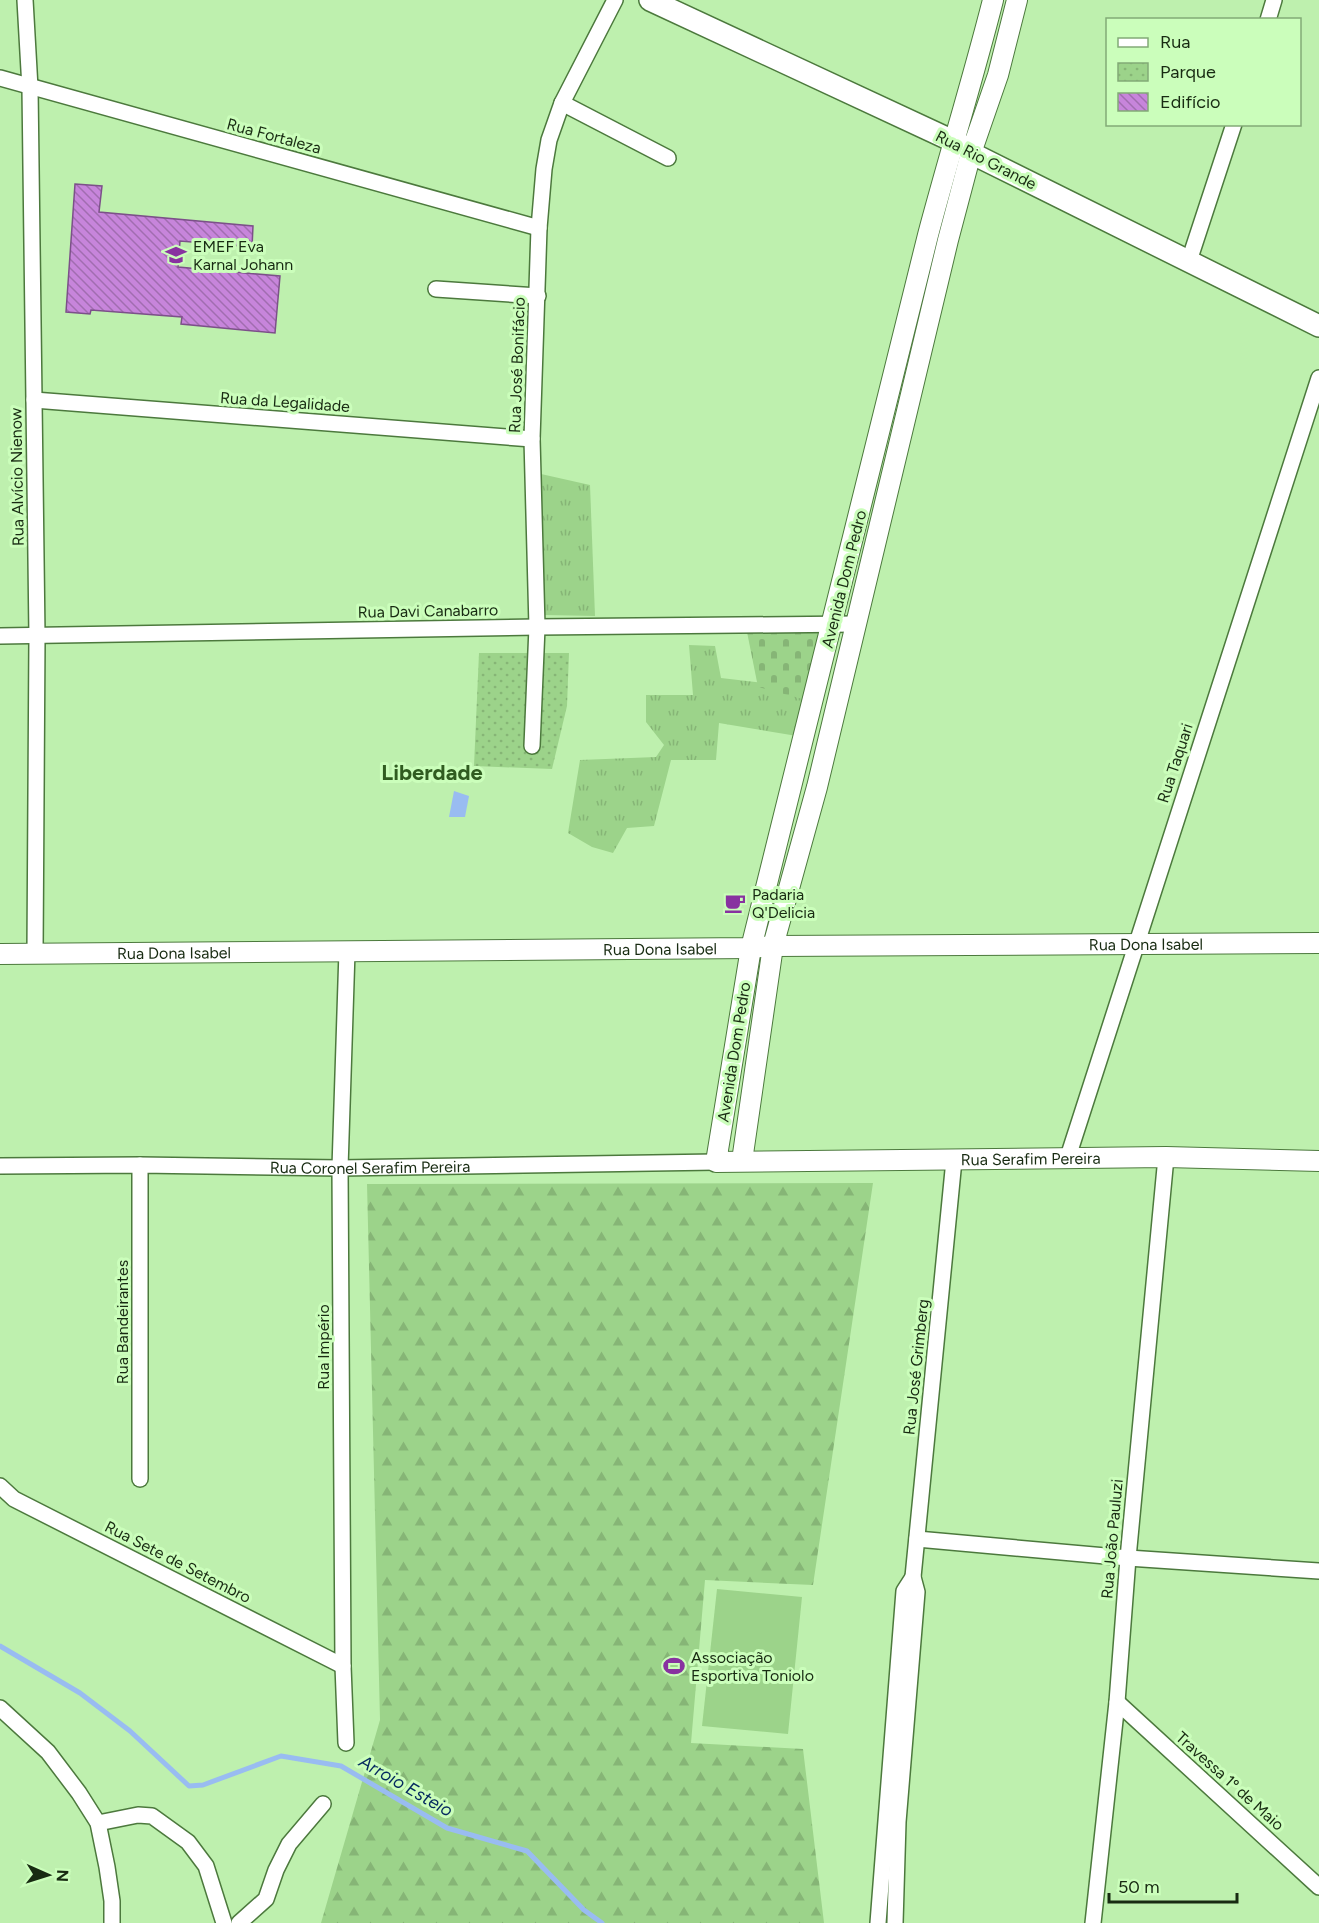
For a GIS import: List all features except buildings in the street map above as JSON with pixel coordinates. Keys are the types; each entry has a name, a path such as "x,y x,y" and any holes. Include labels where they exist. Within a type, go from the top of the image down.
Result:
{"main road":[{"name":"Rua Rio Grande","path":"650,0 968,148 971,153 1319,326"}],"street":[{"name":"Rua Alvício Nienow","path":"25,0 30,88 37,636 35,953"},
{"name":"Rua José Bonifácio","path":"532,746 537,627 532,439 539,228 544,169 549,140 562,104 615,0"},
{"name":"Avenida Dom Pedro","path":"716,1162 751,948 890,398 928,235 952,142 976,69 993,0"},
{"name":"Avenida Dom Pedro","path":"742,1161 773,946 817,787 948,240 971,153 998,75 1017,0"},
{"path":"1269,18 1274,0"},
{"path":"976,69 998,75"},
{"name":"Rua Fortaleza","path":"0,78 539,228"},
{"path":"562,104 668,158"},
{"path":"1189,261 1233,126"},
{"path":"928,235 948,240"},
{"path":"436,289 538,296"},
{"path":"909,315 930,320"},
{"name":"Rua Taquari","path":"1067,1160 1319,378"},
{"path":"890,398 909,404"},
{"name":"Rua da Legalidade","path":"34,400 532,439"},
{"path":"869,478 891,482"},
{"path":"849,560 871,563"},
{"name":"Rua Davi Canabarro","path":"0,636 857,624"},
{"path":"814,699 836,705"},
{"path":"794,783 817,787"},
{"path":"773,864 795,869"},
{"name":"Rua Dona Isabel","path":"0,954 1319,943"},
{"name":"Rua Império","path":"346,1743 343,1666 340,1168 347,951"},
{"name":"Rua Serafim Pereira","path":"742,1161 1067,1160 1166,1157 1319,1161"},
{"name":"Rua João Pauluzi","path":"1093,1923 1117,1702 1128,1558 1166,1157"},
{"name":"Rua José Grimberg","path":"895,1923 898,1822 917,1592 914,1577 916,1539 954,1160"},
{"name":"Rua Coronel Serafim Pereira","path":"0,1166 140,1165 340,1168 742,1161"},
{"name":"Rua Bandeirantes","path":"140,1165 140,1479"},
{"name":"Rua Sete de Setembro","path":"0,1486 14,1499 343,1666"},
{"path":"916,1539 1128,1558 1319,1571"},
{"name":"Rua José Grimberg","path":"878,1923 904,1591 914,1577"},
{"name":"Travessa 1º de Maio","path":"1117,1702 1319,1887"},
{"path":"0,1708 48,1752 98,1823 112,1901 112,1923"},
{"path":"239,1923 266,1899 276,1870 289,1844 322,1804"},
{"path":"98,1823 138,1815 152,1816 188,1842 206,1866 224,1923"},
{"path":"878,1923 900,1923"}],"green space":[{"path":"541,474 590,485 595,616 544,615"},
{"path":"831,630 814,702 758,687 747,632"},
{"path":"689,645 715,646 721,678 808,688 797,736 719,723 716,760 671,760 654,826 627,828 613,853 592,847 568,833 580,760 656,757 664,745 646,722 646,695 693,695"},
{"path":"479,653 569,653 567,706 552,769 474,766"},
{"path":"873,1183 813,1585 705,1580 691,1743 803,1749 824,1923 321,1923 380,1720 367,1184"},
{"path":"717,1589 802,1597 788,1734 702,1726"}],"water":[{"path":"454,791 469,796 465,817 449,817"}],"waterway":[{"name":"Arroio Esteio","path":"0,1646 80,1693 130,1731 189,1786 203,1785 281,1756 341,1766 447,1828 527,1851 584,1910 602,1923"}],"place":[{"name":"EMEF Eva Karnal Johann","path":"176,255"},
{"name":"Padaria Q'Delicia","path":"735,903"},
{"name":"Associação Esportiva Toniolo","path":"674,1666"}],"district":[{"name":"Liberdade","path":"432,772"}]}
